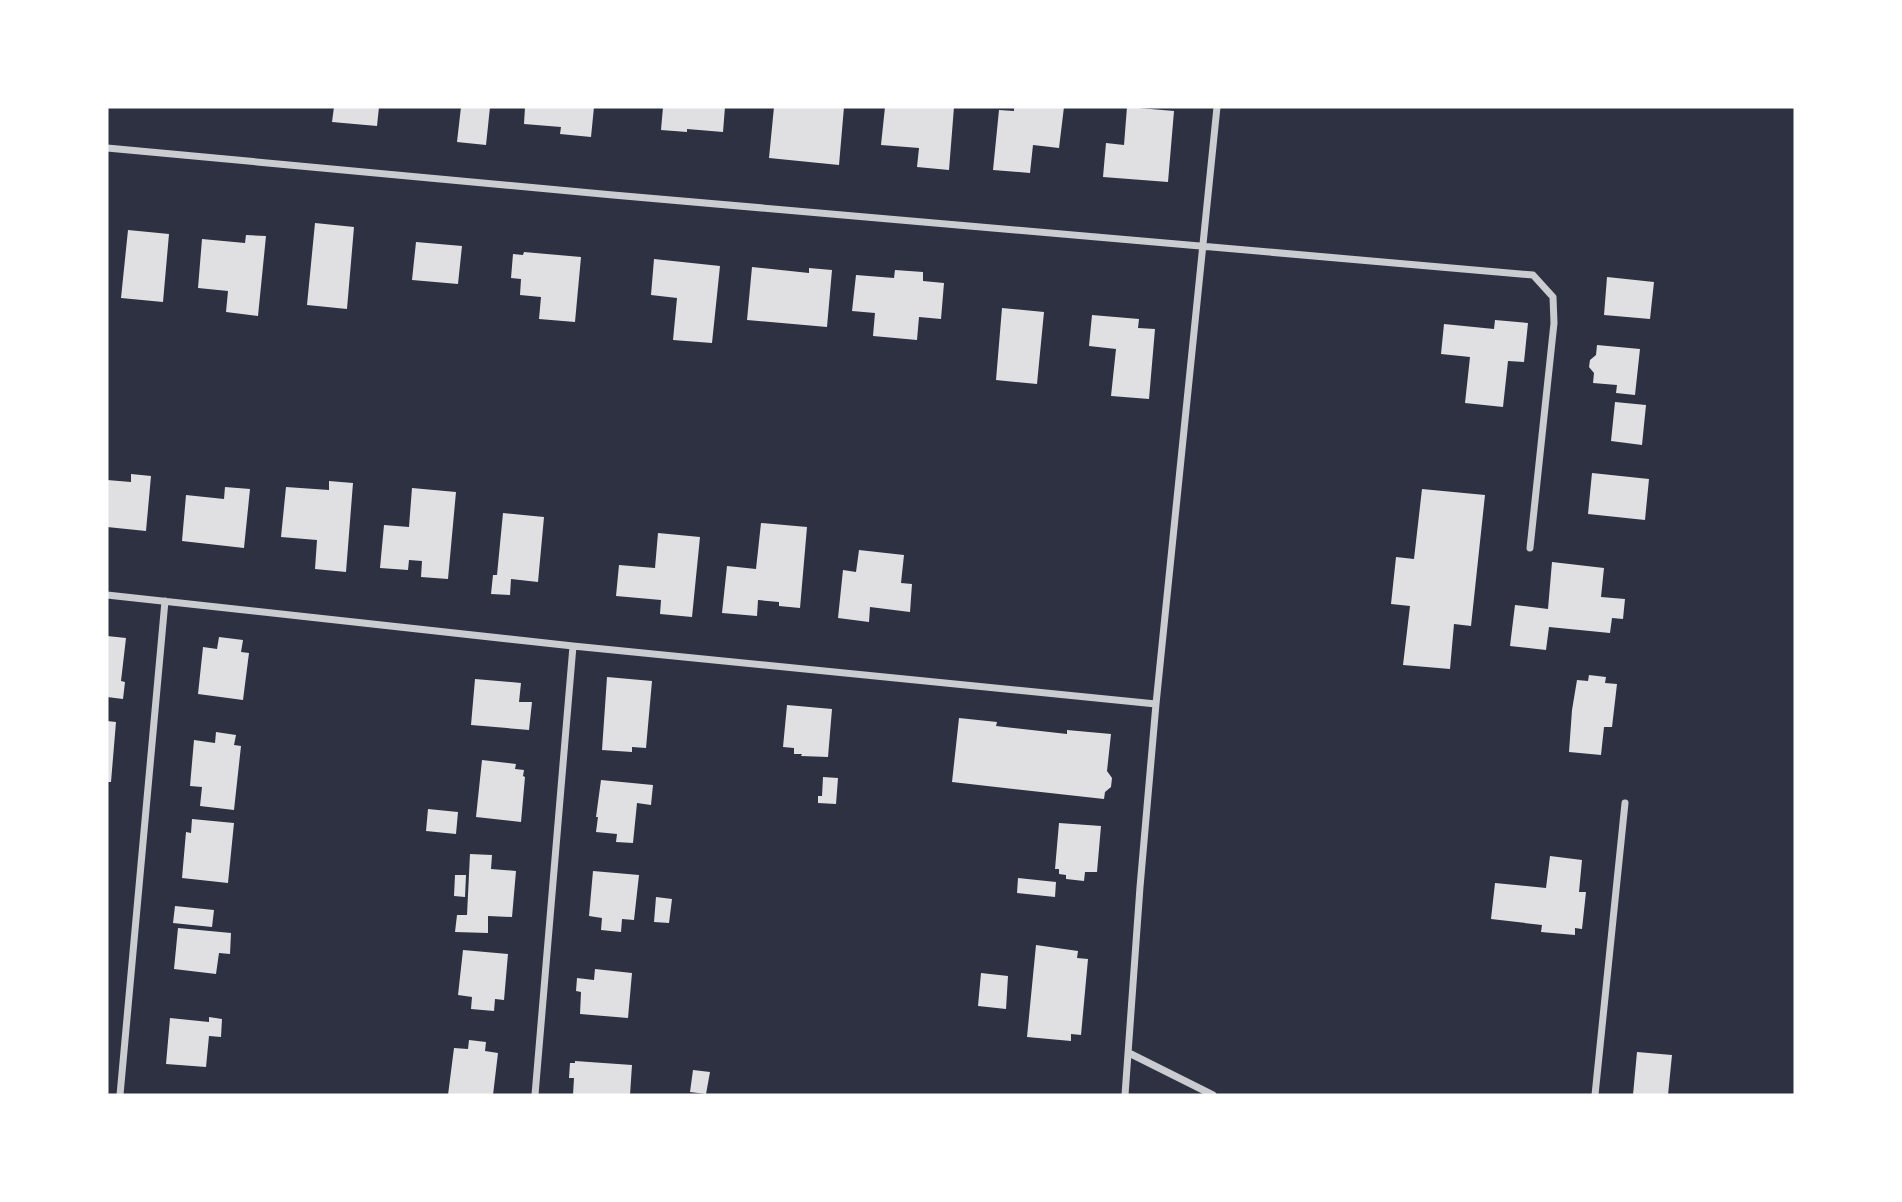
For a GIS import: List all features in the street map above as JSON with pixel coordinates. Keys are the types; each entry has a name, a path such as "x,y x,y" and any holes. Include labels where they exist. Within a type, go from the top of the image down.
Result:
{"street":[{"path":"1125,1095 1156,704 1217,107"},
{"path":"107,148 1533,275 1553,298 1554,323 1530,548"},
{"path":"107,595 573,646 1156,704"},
{"path":"120,1095 165,601"},
{"path":"535,1095 573,646"},
{"path":"1595,1095 1625,803"},
{"path":"1129,1053 1213,1095"}],"building":[{"path":"334,107 379,107 377,126 332,122"},
{"path":"461,107 490,107 486,145 457,142"},
{"path":"525,107 594,107 591,137 560,134 561,127 524,124"},
{"path":"663,107 725,107 723,132 661,130"},
{"path":"774,107 844,107 839,165 769,158"},
{"path":"885,107 954,107 949,170 917,167 919,148 881,145"},
{"path":"1014,107 1064,107 1059,148 1033,145 1030,173 993,170 999,110 1014,111"},
{"path":"1127,107 1174,111 1168,182 1103,177 1106,143 1124,145"},
{"path":"315,223 354,227 347,309 307,305"},
{"path":"128,230 169,234 163,302 121,298"},
{"path":"246,235 266,236 258,316 226,312 228,291 198,288 202,239 245,243"},
{"path":"416,242 462,246 458,284 412,280"},
{"path":"524,252 581,257 575,322 539,319 541,297 520,295 521,279 511,278 513,254 523,255"},
{"path":"654,259 720,266 712,343 673,340 677,298 651,295"},
{"path":"752,267 809,273 809,268 832,270 827,327 747,320"},
{"path":"895,270 923,272 923,281 944,283 941,319 919,317 917,340 873,336 875,313 852,311 856,275 894,278"},
{"path":"1607,277 1654,282 1650,319 1604,315"},
{"path":"1002,308 1044,312 1037,384 996,380"},
{"path":"1092,315 1139,319 1138,328 1155,329 1149,399 1111,396 1116,349 1089,346"},
{"path":"1495,320 1528,323 1524,362 1508,361 1503,407 1465,403 1470,357 1441,354 1444,324 1494,329"},
{"path":"1597,345 1640,349 1635,395 1616,393 1617,385 1593,383 1594,373 1589,367 1590,360 1596,355"},
{"path":"1615,402 1646,405 1642,445 1611,441"},
{"path":"1592,473 1649,479 1645,520 1588,514"},
{"path":"131,474 151,476 146,531 107,527 107,480 131,482"},
{"path":"329,481 353,483 346,572 315,569 317,540 281,537 286,487 329,490"},
{"path":"225,487 250,489 244,548 182,541 186,495 224,499"},
{"path":"412,488 456,492 448,579 421,577 422,561 409,560 408,570 380,568 384,525 409,527"},
{"path":"1422,489 1485,495 1471,626 1454,624 1450,669 1403,665 1410,606 1391,604 1396,557 1414,559"},
{"path":"503,513 544,517 538,582 511,579 510,595 491,594 493,575 497,575"},
{"path":"761,523 807,527 800,608 758,600 757,616 722,613 727,566 756,569"},
{"path":"658,533 700,537 692,617 660,614 661,600 616,596 619,565 655,568"},
{"path":"859,550 904,555 901,583 912,584 910,612 870,607 869,622 838,618 843,570 856,572"},
{"path":"1552,562 1604,568 1601,597 1625,599 1623,619 1612,618 1610,633 1549,627 1546,650 1510,646 1515,605 1548,609"},
{"path":"107,636 126,638 121,681 125,682 123,699 107,697"},
{"path":"219,637 243,640 241,652 249,653 243,700 198,694 203,647 217,649"},
{"path":"1589,675 1606,677 1605,683 1617,684 1612,727 1604,727 1601,755 1569,752 1577,680 1588,681"},
{"path":"607,677 652,681 646,748 632,747 632,752 602,750"},
{"path":"475,679 521,683 519,702 532,702 529,730 471,725"},
{"path":"787,705 832,709 828,757 801,756 802,754 794,754 794,748 783,747"},
{"path":"959,718 997,722 996,726 1067,734 1067,730 1111,734 1107,771 1112,778 1111,787 1105,792 1104,799 952,782"},
{"path":"107,721 116,722 111,782 107,782"},
{"path":"216,732 236,735 234,745 241,746 234,810 200,806 202,787 190,786 194,740 215,743"},
{"path":"482,760 516,764 515,769 524,770 521,822 476,817"},
{"path":"823,777 838,778 836,804 818,803 818,796 822,796"},
{"path":"601,780 653,785 651,805 637,803 633,843 616,842 617,834 596,832"},
{"path":"428,809 458,812 456,834 426,831"},
{"path":"192,819 234,823 228,883 182,878 186,832 191,833"},
{"path":"1059,823 1101,826 1097,872 1085,872 1084,881 1066,879 1066,875 1059,874 1059,869 1055,869"},
{"path":"470,854 492,855 491,869 516,871 512,917 488,916 488,933 455,932 457,915 467,915"},
{"path":"1550,856 1582,860 1579,892 1586,892 1582,929 1575,928 1575,935 1541,932 1542,925 1491,919 1495,883 1546,888"},
{"path":"593,871 639,875 634,920 622,919 621,932 601,930 602,918 589,916"},
{"path":"455,875 466,875 465,897 454,896"},
{"path":"1018,878 1056,882 1055,897 1017,893"},
{"path":"656,897 672,899 669,923 654,922"},
{"path":"175,906 214,910 212,927 173,923"},
{"path":"178,928 231,933 230,954 219,953 216,974 174,969"},
{"path":"1036,945 1078,951 1077,958 1088,959 1081,1035 1071,1034 1071,1041 1027,1037"},
{"path":"463,950 508,954 504,1000 495,999 494,1011 471,1009 472,997 458,995"},
{"path":"595,969 632,973 628,1018 580,1014 581,992 576,991 577,978 594,980"},
{"path":"981,973 1008,976 1006,1009 978,1006"},
{"path":"209,1017 222,1019 221,1037 209,1036 206,1067 166,1064 170,1018 209,1022"},
{"path":"469,1040 486,1042 485,1051 498,1053 493,1095 448,1095 454,1048 468,1049"},
{"path":"1637,1052 1672,1055 1668,1095 1633,1095"},
{"path":"575,1061 632,1065 630,1095 573,1095 574,1078 569,1078 570,1063"},
{"path":"693,1070 710,1072 706,1094 690,1092"}]}
